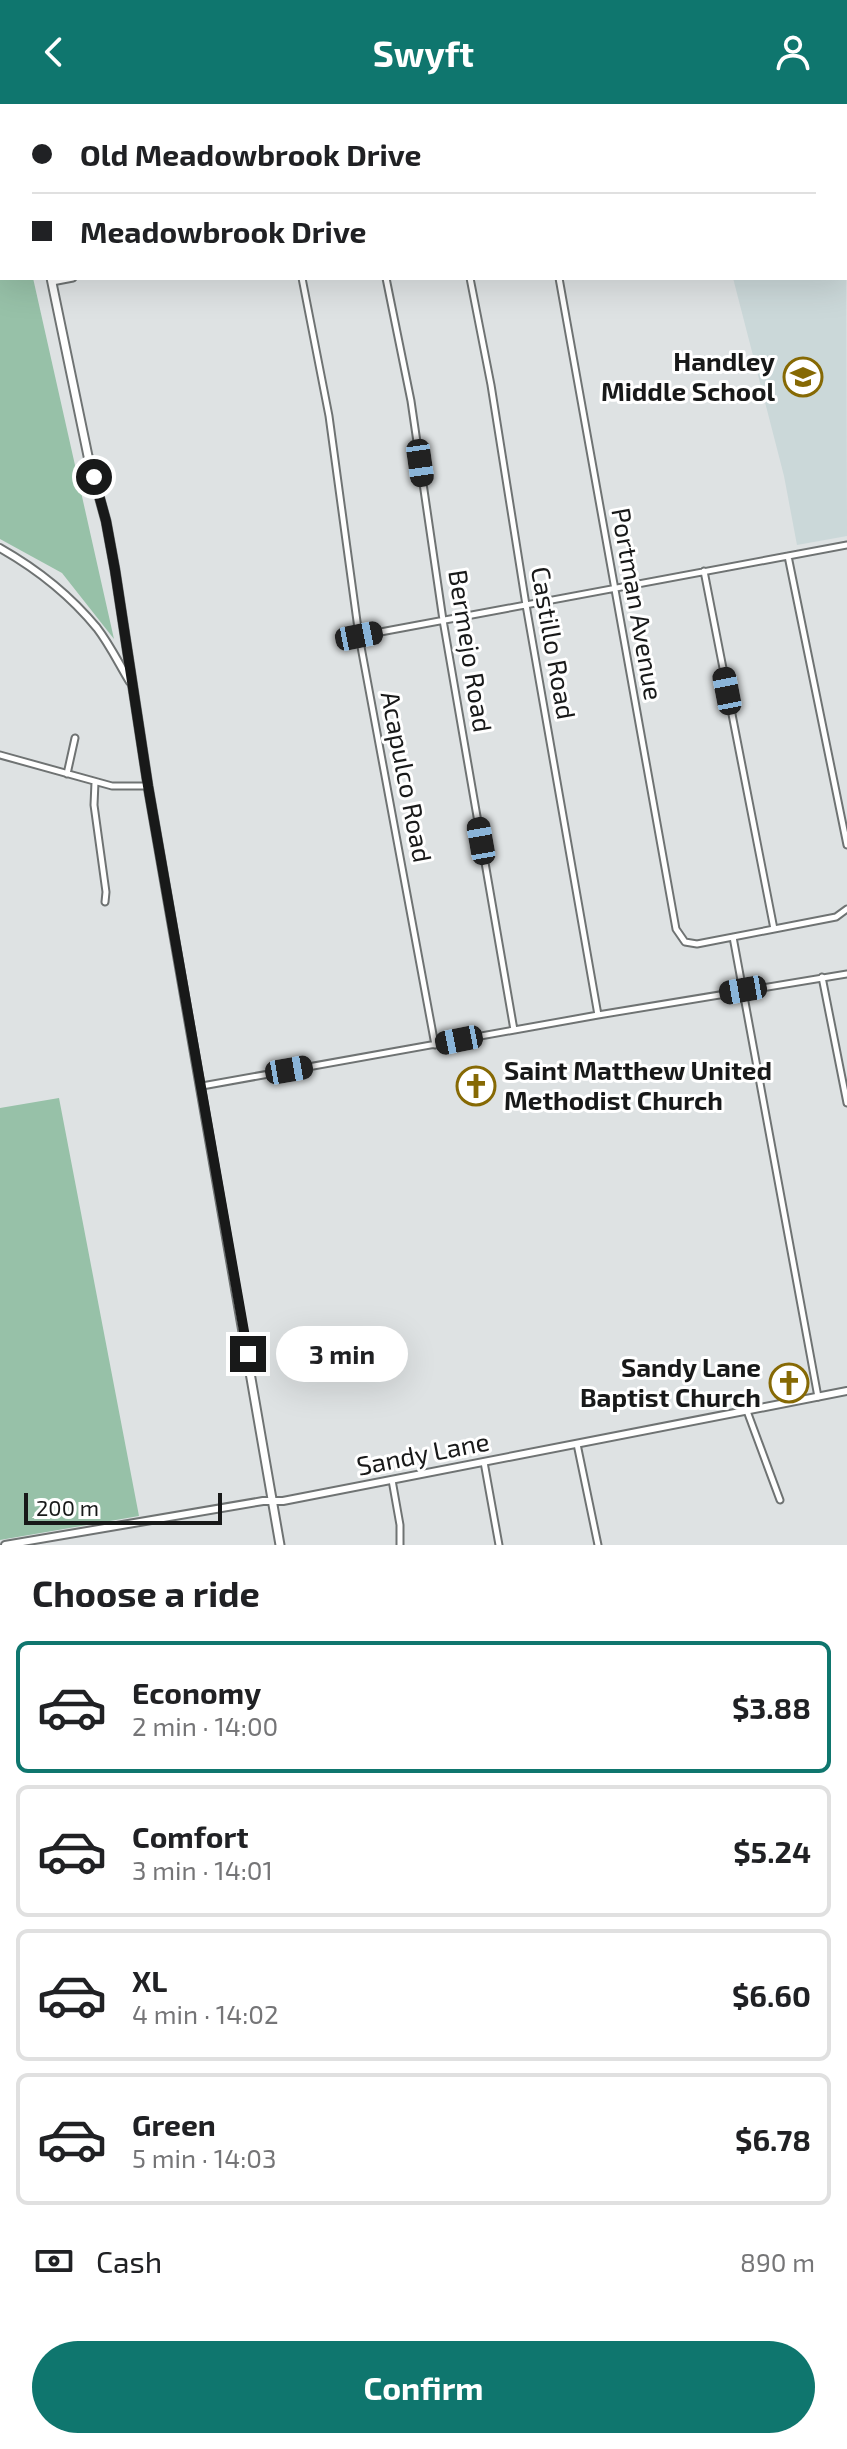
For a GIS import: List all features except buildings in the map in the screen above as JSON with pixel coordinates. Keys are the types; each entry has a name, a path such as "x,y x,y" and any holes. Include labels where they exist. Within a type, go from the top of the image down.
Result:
{"main road":[{"path":"52,280 88,456 106,521 148,786 280,1545"}],"street":[{"name":"Acapulco Road","path":"302,280 329,416 359,636 435,1045"},
{"name":"Bermejo Road","path":"386,280 411,401 443,620 514,1030"},
{"name":"Castillo Road","path":"470,280 598,1015"},
{"name":"Portman Avenue","path":"559,280 674,920 680,935 690,944 733,937"},
{"path":"359,636 847,545"},
{"path":"0,548 49,580 81,610 99,631 132,685"},
{"path":"788,556 847,845"},
{"path":"704,571 774,929"},
{"path":"67,774 75,738"},
{"path":"0,755 112,786 148,786"},
{"path":"95,782 94,805 105,902"},
{"path":"818,1397 733,937 836,917 847,909"},
{"path":"202,1086 847,974"},
{"path":"822,977 847,1103"},
{"name":"Sandy Lane","path":"5,1545 263,1501 273,1502 847,1391"},
{"path":"747,1411 780,1500"},
{"path":"577,1444 598,1545"},
{"path":"484,1462 499,1545"},
{"path":"392,1480 400,1525 400,1545"},
{"path":"68,1534 70,1545"}],"shaded area":[{"name":"Handley Middle School","path":"734,280 846,280 847,536 797,545 784,476"}],"green space":[{"path":"0,280 33,280 114,639 62,573 0,539"},
{"path":"59,1098 139,1516 0,1540 0,1108"}],"place":[{"name":"Handley Middle School","path":"803,377"},
{"name":"Saint Matthew United Methodist Church","path":"476,1086"},
{"name":"Sandy Lane Baptist Church","path":"789,1383"}],"route":[{"path":"94,477 115,570 148,786 248,1354"}]}
